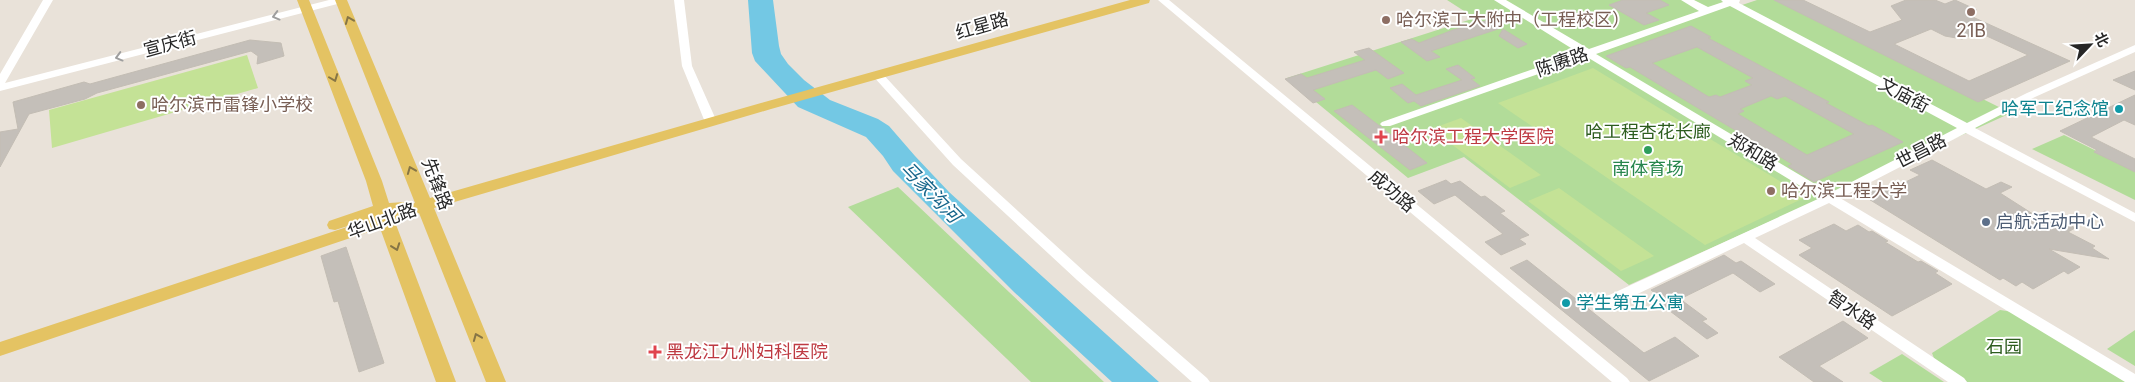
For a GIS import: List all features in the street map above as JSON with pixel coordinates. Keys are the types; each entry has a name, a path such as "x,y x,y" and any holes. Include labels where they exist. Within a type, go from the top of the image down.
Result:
{"main road":[{"name":"先锋路","path":"341,0 425,205 424,209 496,382"},
{"name":"红星路","path":"711,122 1144,0"},
{"path":"306,3 374,181 384,215 446,382"},
{"name":"华山北路","path":"0,341 384,215 425,205 711,122"},
{"name":"华山北路","path":"0,349 384,215"}],"street":[{"path":"0,83 48,0"},
{"name":"宣庆街","path":"0,88 306,3 341,0"},
{"path":"679,0 687,66 711,122"},
{"name":"成功路","path":"1163,0 1622,382"},
{"name":"郑和路","path":"1500,0 2135,381"},
{"path":"1686,0 1707,11"},
{"name":"陈赓路","path":"1386,124 1732,1"},
{"name":"文庙街","path":"1732,1 2135,218"},
{"name":"世昌路","path":"1599,306 1830,198 2031,95 2135,48"},
{"path":"877,74 958,162 1082,277 1202,382"},
{"name":"智水路","path":"1745,238 1959,382"}],"green space":[{"name":"哈工程杏花长廊","path":"1447,0 1722,0 1736,7 1757,0 1783,0 2011,113 1629,285 1464,157 1408,178 1287,78 1475,18"},
{"path":"247,55 258,88 52,148 49,110"},
{"name":"南体育场","path":"1593,68 1806,197 1705,245 1498,103"},
{"path":"1461,118 1541,175 1510,188 1431,129"},
{"path":"2064,135 2135,170 2135,200 2032,149"},
{"path":"898,187 1104,382 1031,382 848,207"},
{"path":"1559,188 1654,256 1621,271 1528,201"},
{"name":"石园","path":"2000,310 2013,312 2129,382 1967,382 1935,361 1932,353"},
{"path":"2135,330 2135,366 2107,349"},
{"path":"1902,354 1944,382 1883,382 1869,373"}],"water":[{"name":"马家沟河","path":"748,0 773,0 781,54 804,80 830,100 878,119 889,126 949,192 1159,382 1112,382 1014,292 893,171 866,137 798,107 755,61 752,53"}],"building":[{"path":"1623,0 1660,0 1669,5 1646,13 1659,20 1644,25 1609,5"},
{"path":"1774,0 1803,0 1870,32 1902,20 1891,6 1906,0 1935,0 1945,4 1955,0 1977,10 1966,14 2070,61 1978,102","holes":["1931,29 1945,36 1962,39 1978,32 2028,55 1969,81 1894,44"]},
{"path":"1489,20 1501,28 1431,51 1440,57 1427,61 1401,42 1412,39 1419,43 1453,30"},
{"path":"1691,26 1711,37 1708,38 1829,102 1826,103 1903,142 1814,182 1788,166 1792,164 1630,67 1626,68 1606,56","holes":["1697,47 1753,78 1745,81 1752,85 1720,97 1716,95 1709,97 1652,63","1771,96 1777,99 1785,96 1854,134 1807,155 1738,114 1744,111 1740,109"]},
{"path":"1503,29 1527,44 1518,48 1499,36"},
{"path":"250,40 281,43 284,56 257,64 258,56 251,51 97,93 85,99 29,114 0,167 0,132 18,129 13,102 84,82 90,84"},
{"path":"1369,48 1404,73 1388,79 1376,70 1313,90 1325,99 1313,103 1285,79 1301,74 1307,78 1365,60 1354,52"},
{"path":"1458,65 1475,78 1471,79 1480,86 1421,106 1414,101 1408,103 1390,88 1402,84 1416,95 1462,80 1446,69"},
{"path":"2135,71 2135,90 2113,80"},
{"path":"2135,95 2135,125 2124,120 2091,137 2135,159 2135,172 2094,152 2097,150 2060,131"},
{"name":"哈尔滨工程大学医院","path":"1352,105 1427,163 1410,170 1334,111"},
{"name":"启航活动中心","path":"1932,160 1986,189 2001,182 2012,187 2000,193 2036,216 2045,211 2075,228 2068,232 2095,246 2092,248 2109,259 2049,249 2080,267 2068,274 2064,271 2033,289 2022,282 2016,286 2003,278 2000,280 1859,193 1876,185 1887,191 1920,175 1910,170"},
{"path":"1446,180 1451,184 1460,181 1481,197 1485,196 1505,211 1500,213 1529,235 1519,239 1526,244 1501,255 1485,242 1503,234 1455,195 1434,204 1418,191"},
{"path":"1834,224 1846,231 1858,225 1869,232 1872,231 1888,241 1885,242 1918,262 1921,261 1938,271 1935,273 1952,284 1892,316 1799,255 1812,248 1799,240"},
{"path":"346,247 384,363 359,372 338,301 334,302 321,256"},
{"path":"1724,255 1736,263 1741,261 1775,284 1760,292 1733,273 1680,299 1707,319 1702,321 1718,333 1707,339 1658,302 1663,299 1651,290"},
{"name":"学生第五公寓","path":"1527,260 1644,353 1675,337 1699,356 1649,381 1510,268"},
{"path":"1843,321 1868,338 1819,366 1843,382 1814,382 1779,357"}],"place":[{"name":"21B","path":"1971,12"},
{"name":"哈尔滨工大附中（工程校区）","path":"1386,20"},
{"name":"哈尔滨市雷锋小学校","path":"141,105"},
{"name":"哈军工纪念馆","path":"2119,109"},
{"name":"哈尔滨工程大学医院","path":"1381,137"},
{"name":"南体育场","path":"1648,150"},
{"name":"哈尔滨工程大学","path":"1771,191"},
{"name":"启航活动中心","path":"1986,222"},
{"name":"学生第五公寓","path":"1566,303"},
{"name":"黑龙江九州妇科医院","path":"655,352"}]}
